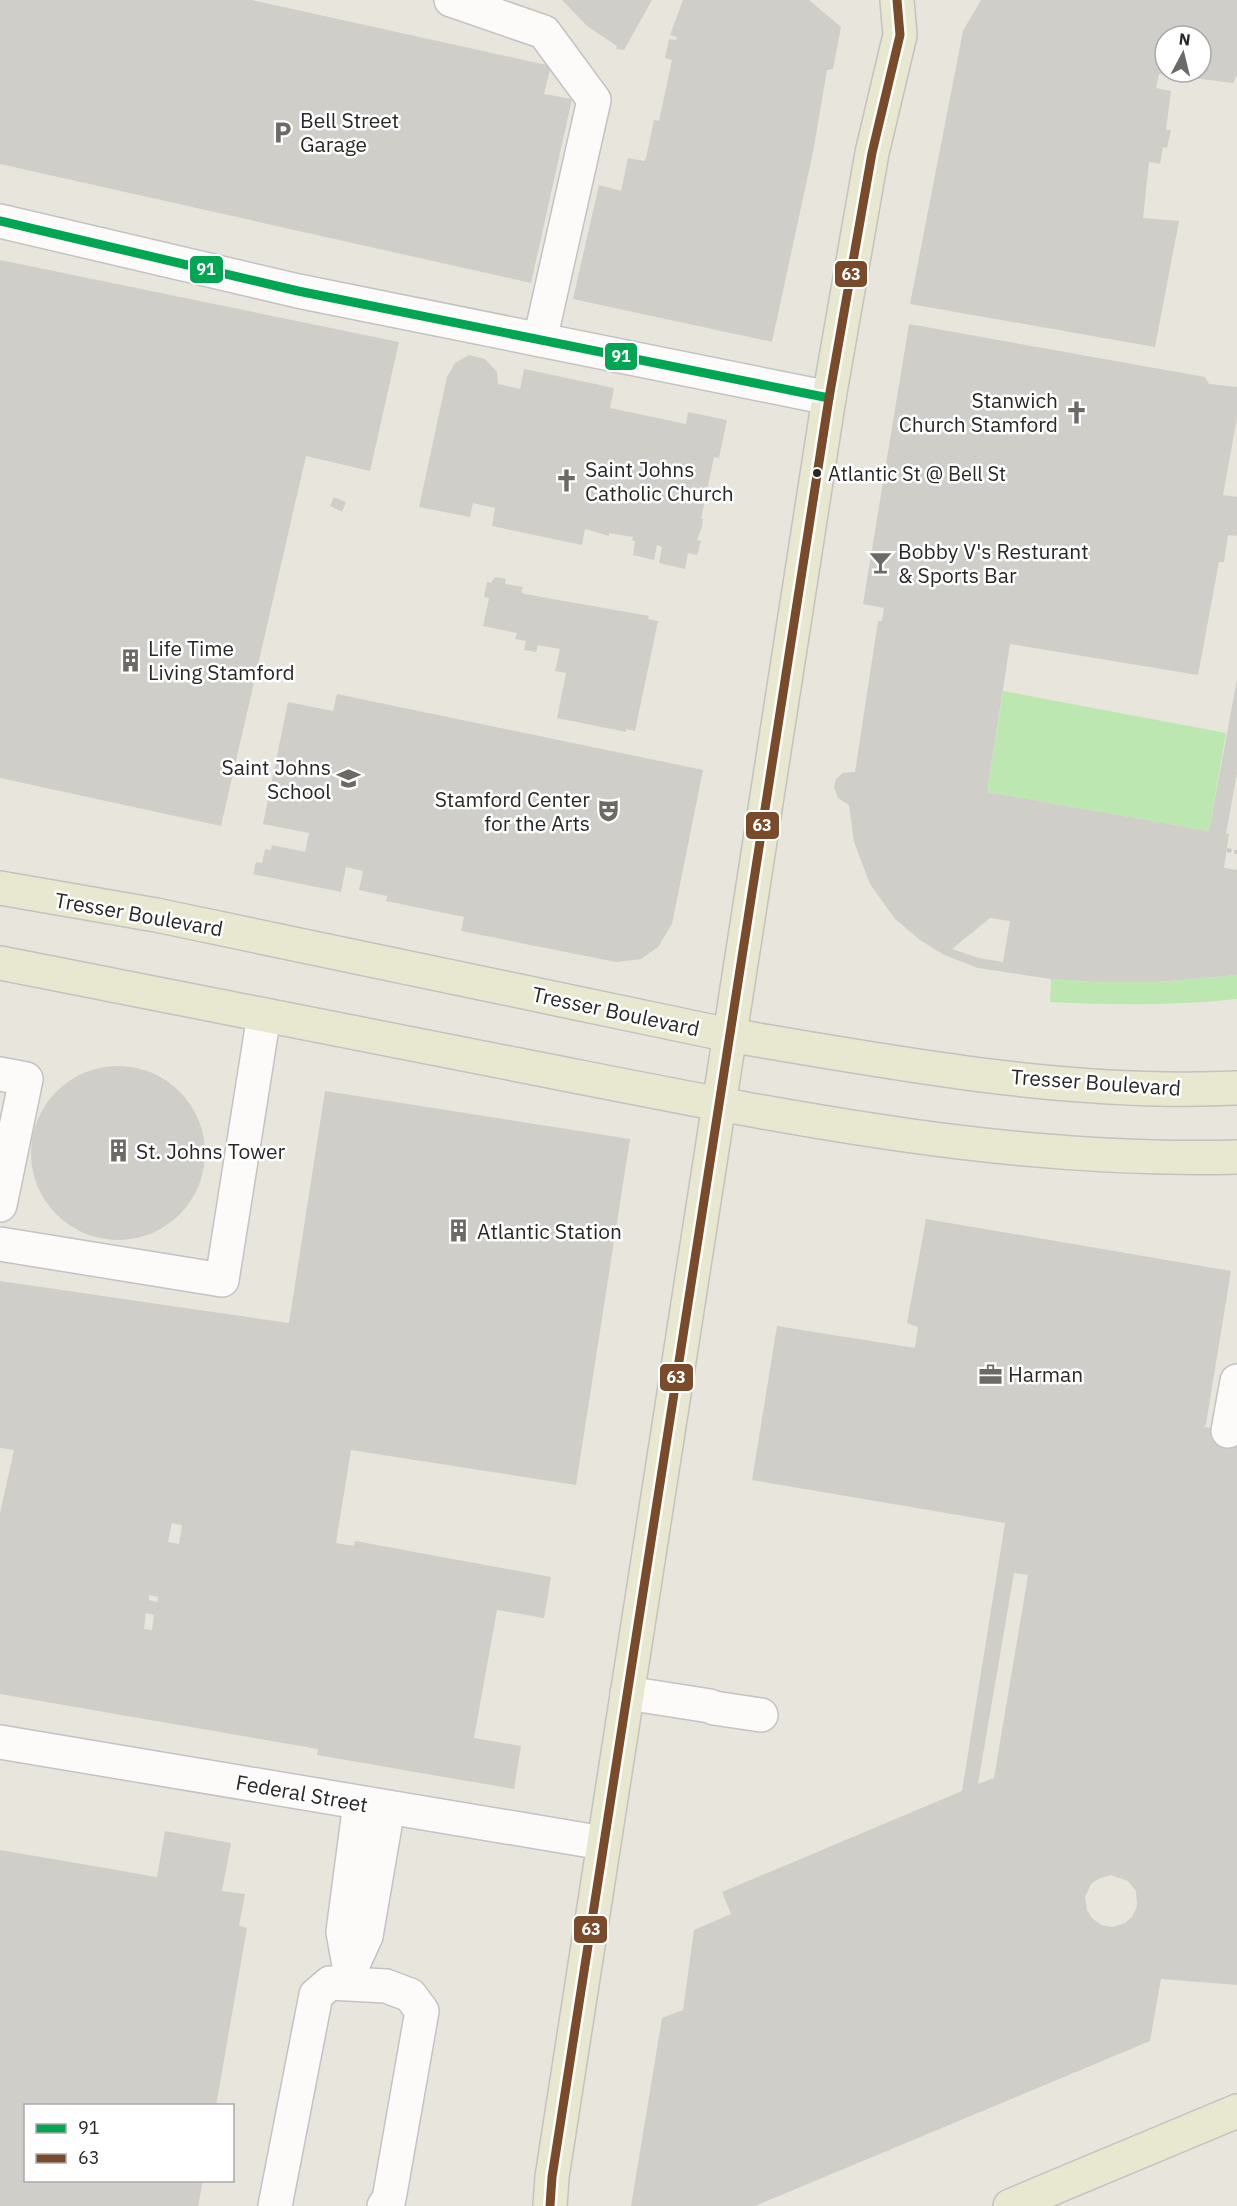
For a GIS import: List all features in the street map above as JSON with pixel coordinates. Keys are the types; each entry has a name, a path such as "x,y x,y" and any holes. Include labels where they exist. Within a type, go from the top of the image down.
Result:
{"main road":[{"path":"875,0 900,35"},
{"path":"550,2206 552,2177 603,1843 829,398 872,153 900,35 897,0"},
{"path":"900,35 922,0"},
{"name":"Tresser Boulevard","path":"0,888 156,915 729,1035 1051,1082 1134,1089 1237,1088"},
{"path":"0,963 718,1104 962,1144 1062,1154 1190,1159 1237,1157"},
{"path":"1010,2206 1237,2111"}],"street":[{"path":"451,0 544,32 594,100 540,340"},
{"path":"0,221 298,291 829,398"},
{"path":"0,1244 222,1280 264,1015"},
{"path":"0,1074 26,1080 2,1185"},
{"path":"1228,1431 1237,1381"},
{"path":"627,1693 761,1715"},
{"name":"Federal Street","path":"0,1742 603,1843"},
{"path":"349,1976 366,1936 374,1805"},
{"path":"275,2206 316,1995 330,1983 349,1976 410,1995 422,2011 389,2199 384,2206"}],"path":[{"path":"1227,850 1237,852"}],"green space":[{"path":"1003,691 1226,733 1209,831 987,792"},
{"path":"1237,975 1237,999 1144,1004 1050,1002 1051,979 1158,982"}],"building":[{"name":"Bell Street Garage","path":"0,0 252,0 551,66 544,94 572,99 531,283 0,164"},
{"path":"562,0 652,0 624,50 616,49 617,46 587,26"},
{"path":"683,0 809,0 841,27 833,69 827,70 813,152 772,342 573,299 599,185 621,191 628,158 644,161 646,158 654,120 659,121 672,60 665,58 669,39 676,40 677,37 670,35"},
{"path":"981,0 1237,0 1237,75 1233,83 1213,81 1213,24 1153,24 1153,84 1157,84 1156,88 1171,91 1166,130 1171,130 1167,148 1163,147 1160,164 1149,162 1143,218 1179,221 1155,347 910,304 963,31"},
{"name":"Life Time Living Stamford","path":"0,260 399,342 370,471 306,456 221,826 0,778"},
{"path":"909,324 1205,377 1209,384 1237,387 1237,418 1223,495 1237,497 1237,536 1228,535 1224,562 1219,562 1198,675 1010,644 987,792 1209,831 1237,679 1237,773 1226,834 1229,834 1224,868 1237,870 1237,975 1158,982 1105,982 1051,979 978,968 944,955 920,940 895,919 870,884 854,842 849,805 838,798 834,787 836,779 843,773 855,772 878,621 882,621 884,608 863,604","holes":["990,918 1010,921 1003,962 979,958 952,949"]},
{"name":"Saint Johns Catholic Church","path":"469,355 485,359 497,372 498,384 520,389 524,369 614,388 610,408 686,424 688,412 727,420 719,458 714,457 701,519 703,519 702,527 697,540 701,541 697,555 688,553 685,569 659,563 662,547 657,545 654,560 633,555 635,541 632,540 633,537 609,533 609,536 585,529 582,545 492,526 495,508 473,503 470,517 419,507 447,377 455,363"},
{"path":"334,497 346,502 342,512 330,506"},
{"path":"495,577 506,579 505,584 523,587 521,592 525,594 649,616 648,619 658,621 635,731 626,729 626,732 557,718 566,673 555,671 560,649 538,645 536,652 524,650 526,641 515,639 517,633 483,626 489,598 484,597 487,582 491,583"},
{"path":"337,694 703,770 672,924 658,947 641,959 616,962 461,931 464,917 386,901 387,896 359,890 363,871 346,867 341,892 253,874 256,862 262,863 265,849 271,850 272,845 305,852 309,833 263,824 288,702 333,711"},
{"name":"St. Johns Tower","path":"118,1066 151,1072 180,1091 199,1120 205,1153 199,1186 180,1215 151,1234 118,1240 85,1234 56,1215 37,1186 31,1153 37,1120 56,1091 85,1072"},
{"path":"325,1091 630,1139 576,1485 351,1450 336,1543 354,1546 355,1541 551,1577 544,1618 497,1610 474,1738 521,1746 514,1789 317,1755 318,1749 0,1694 0,1513 14,1450 0,1448 0,1281 289,1323","holes":["172,1523 182,1525 179,1544 168,1542","149,1595 158,1597 157,1602 149,1600","146,1613 154,1615 152,1630 144,1629"]},
{"path":"926,1219 1231,1271 1204,1427 1237,1432 1237,1985 1161,1979 1150,2041 755,2206 631,2206 662,2018 683,2010 694,1930 731,1914 722,1892 962,1791 1005,1523 752,1480 777,1326 915,1348 918,1327 907,1323","holes":["1014,1573 1028,1575 994,1778 978,1784","1111,1875 1128,1881 1136,1891 1137,1906 1132,1917 1125,1923 1112,1927 1101,1925 1092,1918 1087,1910 1085,1897 1091,1884"]},
{"path":"165,1831 231,1843 222,1891 245,1894 239,1926 247,1928 216,2104 24,2104 24,2182 203,2182 198,2206 0,2206 0,1850 157,1877"}],"transit line":[{"name":"63","path":"550,2206 552,2177 829,398 872,153 900,35 897,0"},
{"name":"91","path":"0,221 298,291 829,398"}],"place":[{"name":"Bell Street Garage","path":"282,132"},
{"name":"Stanwich Church Stamford","path":"1076,412"},
{"name":"Atlantic St @ Bell St","path":"817,473"},
{"name":"Saint Johns Catholic Church","path":"567,481"},
{"name":"Bobby V's Resturant & Sports Bar","path":"880,563"},
{"name":"Life Time Living Stamford","path":"130,660"},
{"name":"Saint Johns School","path":"349,779"},
{"name":"Stamford Center for the Arts","path":"608,811"},
{"name":"St. Johns Tower","path":"118,1151"},
{"name":"Atlantic Station","path":"459,1231"},
{"name":"Harman","path":"990,1374"}]}
